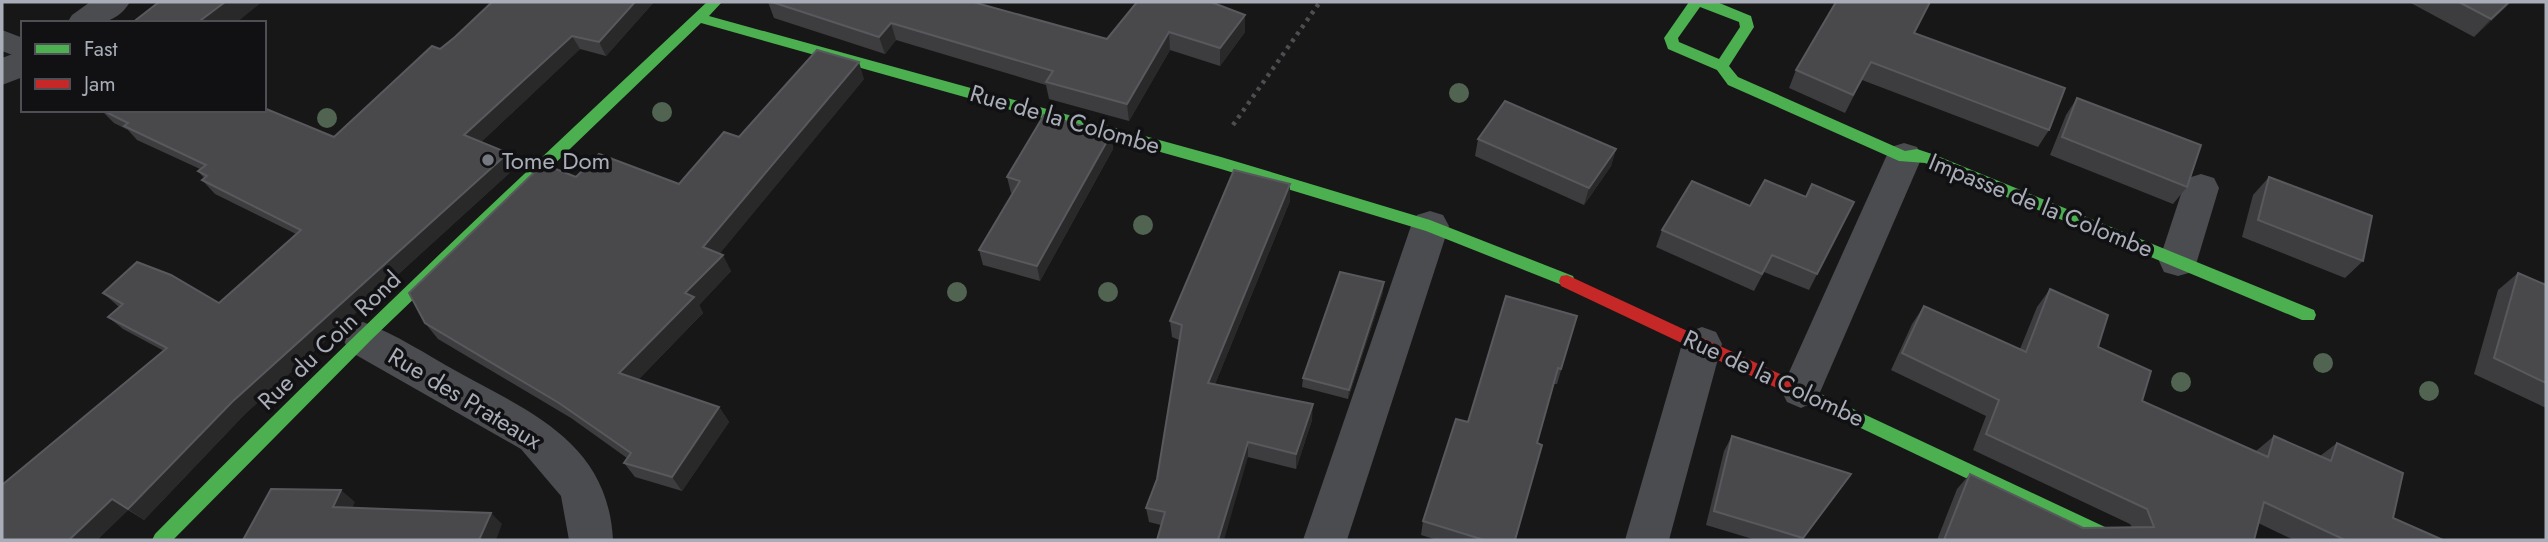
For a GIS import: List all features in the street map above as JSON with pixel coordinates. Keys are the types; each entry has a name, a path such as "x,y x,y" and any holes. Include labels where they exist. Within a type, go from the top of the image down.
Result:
{"street":[{"path":"87,21 113,2"},
{"name":"Rue du Coin Rond","path":"161,540 363,339 715,2"},
{"name":"Impasse de la Colombe","path":"1722,66 1747,27 1746,19 1696,2 1671,38 1672,45 1722,66 1732,81 1904,157 1917,155 1930,159 2308,315"},
{"name":"Rue de la Colombe","path":"699,18 1221,163 1430,226 1574,284 2114,540"},
{"path":"2,73 21,63"},
{"name":"Impasse de la Colombe","path":"1801,390 1904,157"},
{"name":"Impasse de la Colombe","path":"2178,261 2201,188"},
{"path":"1325,540 1430,226"},
{"name":"Rue des Prateaux","path":"363,339 536,436 559,457 581,487 591,540"},
{"path":"1647,540 1702,344"}],"lane":[{"path":"2,40 21,48"}],"path":[{"path":"1221,163 1234,121 1320,2"}],"building":[{"path":"159,2 225,2 201,20 203,21 135,21"},
{"path":"492,2 635,2 599,42 572,36 464,135 508,153 232,402 128,509 112,499 69,540 2,540 2,485 167,348 108,317 123,304 103,293 137,262 171,275 219,303 301,230 202,180 207,176 198,171 206,165 124,126 128,123 106,112 266,112 266,109 334,137 432,46 440,49"},
{"path":"772,2 973,2 1107,39 1137,2 1211,2 1245,15 1220,48 1169,32 1127,104 1046,82 1053,71 891,23 879,37"},
{"path":"1836,2 1930,2 1914,33 2065,88 2049,130 1871,62 1853,95 1796,70"},
{"path":"2459,2 2509,2 2491,19"},
{"path":"817,50 859,62 703,247 723,255 685,293 694,297 619,373 719,407 672,477 624,463 631,453 559,403 425,323 409,293 543,164 576,177 599,154 679,184 724,132 739,137"},
{"path":"2077,98 2201,145 2187,187 2062,137"},
{"path":"1505,101 1616,149 1589,188 1478,139"},
{"path":"1044,115 1111,134 1037,266 979,250 1020,181 1007,177"},
{"path":"1234,170 1290,184 1208,383 1313,404 1296,454 1248,442 1218,540 1157,540 1165,512 1146,508 1157,479 1182,325 1170,321"},
{"path":"2269,177 2372,216 2363,261 2258,220"},
{"path":"1765,180 1806,197 1812,184 1854,202 1817,274 1772,255 1762,274 1662,230 1692,181 1750,206"},
{"path":"1340,272 1384,282 1349,390 1303,378"},
{"path":"2518,273 2546,285 2546,383 2494,358"},
{"path":"2050,289 2108,315 2098,347 2151,371 2142,401 2268,457 2274,436 2331,461 2337,443 2403,473 2393,518 2443,540 2345,540 2264,502 2254,540 1944,540 1970,474 2083,528 2154,527 2147,509 1986,434 1999,400 1902,353 1924,306 2026,352"},
{"path":"1506,296 1577,316 1561,369 1558,368 1537,443 1542,445 1515,540 1484,540 1423,521 1456,419 1468,422"},
{"path":"1732,436 1851,474 1803,538 1714,511"},
{"path":"271,489 341,490 333,507 491,513 479,540 243,540"}],"traffic: fast":[{"path":"161,540 366,335 715,2"},
{"path":"1722,66 1747,27 1746,19 1705,2 1696,2 1671,38 1673,45 1722,66 1733,81 1904,157 1917,155 1930,159 2308,315"},
{"path":"699,18 1221,163 1430,226 1567,281"},
{"path":"1789,386 2114,540"}],"traffic: jam":[{"path":"1567,281 1789,386"}],"place":[{"name":"Tome Dom","path":"488,160"}]}
